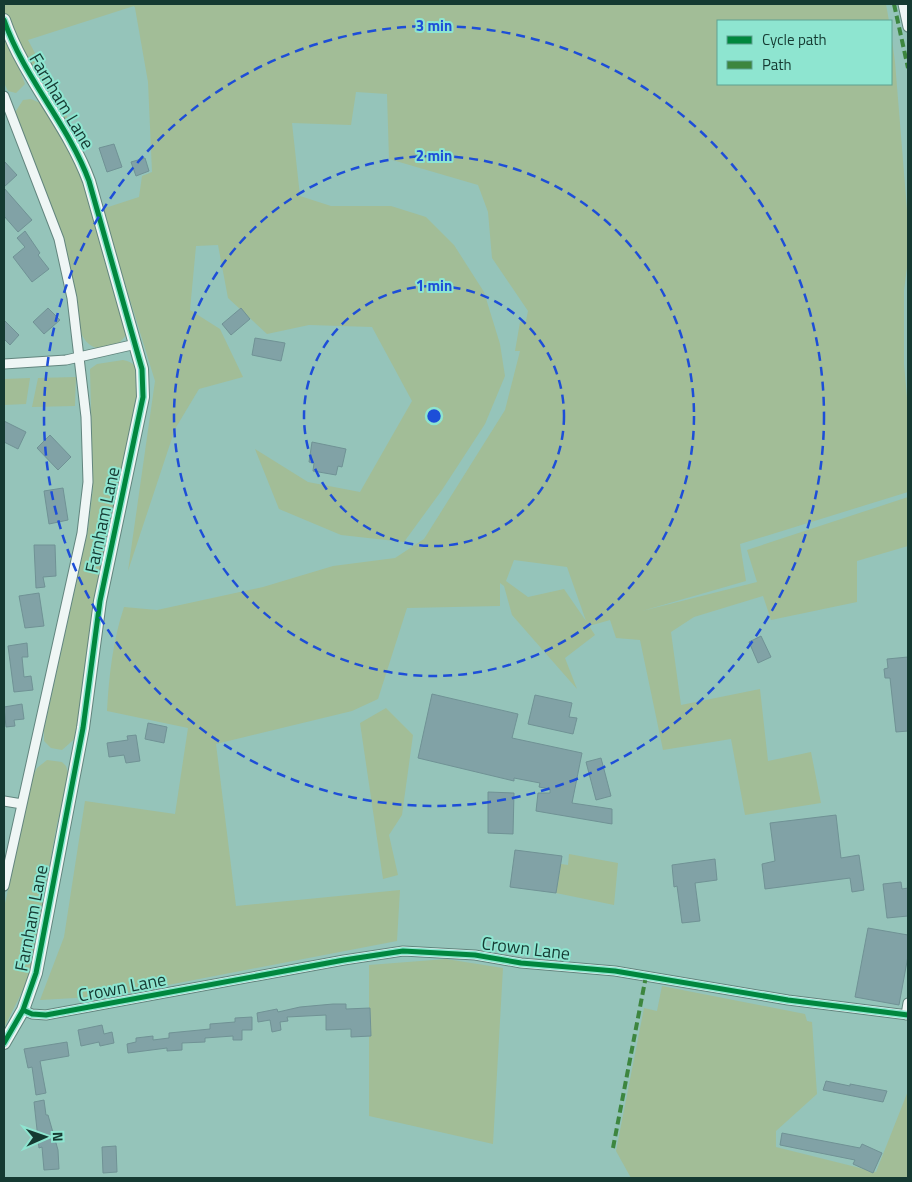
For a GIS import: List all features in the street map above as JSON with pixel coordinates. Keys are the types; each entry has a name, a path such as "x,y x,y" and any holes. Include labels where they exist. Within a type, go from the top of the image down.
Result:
{"street":[{"path":"903,4 908,27"},
{"name":"Farnham Lane","path":"4,20 20,58 80,158 136,344 142,369 143,397 100,601 84,728 36,973 23,1010 4,1043"},
{"path":"4,96 59,239 72,298 86,417 88,482 83,525 4,886"},
{"path":"4,364 38,363 80,357 136,344"},
{"path":"4,801 22,804"},
{"name":"Crown Lane","path":"23,1010 46,1015 402,951 475,955 521,963 615,971 788,1000 907,1015"},
{"path":"907,1015 908,1003"}],"green space":[{"path":"4,4 886,4 889,20 717,20 717,85 892,85 892,40 908,222 908,260 904,290 904,364 908,409 908,492 740,544 746,581 642,611 757,582 747,550 908,497 908,546 857,561 857,602 771,620 763,596 694,617 671,632 681,705 760,689 768,761 811,752 821,803 745,815 731,739 663,750 640,640 616,638 610,620 589,626 595,635 565,658 577,689 512,615 504,586 500,583 500,606 407,608 378,699 352,711 216,744 236,906 400,890 397,941 111,996 40,1000 64,937 85,801 175,814 188,728 107,711 112,658 124,607 157,610 263,587 333,566 395,558 424,539 505,410 520,351 515,351 520,322 526,321 528,311 492,258 488,212 478,185 389,159 387,94 356,92 351,125 292,123 300,196 331,206 391,206 426,217 454,245 484,292 500,344 505,376 485,424 442,490 404,542 341,535 279,509 255,449 308,482 360,492 412,401 372,327 309,325 267,334 228,298 218,245 196,246 190,310 220,329 243,377 199,389 175,429 128,571 155,381 102,209 139,197 142,176 152,172 148,82 135,8 134,6 28,40 63,106 79,149 47,98 13,36 6,18","holes":["514,560 567,567 586,621 564,589 528,597 506,581"]},
{"path":"4,30 25,84 16,93 8,91 4,83"},
{"path":"31,99 40,103 78,164 127,333 118,344 105,349 92,346 86,342 82,335 74,307 66,256 15,120 16,111 23,100"},
{"path":"123,360 135,366 140,379 93,606 79,735 62,750 51,748 44,741 44,730 88,530 93,488 90,369 97,364"},
{"path":"76,377 75,406 32,407 38,378"},
{"path":"30,378 26,404 4,405 4,379"},
{"path":"386,708 413,735 402,815 389,835 398,875 383,879 360,723"},
{"path":"47,760 62,762 66,766 69,776 57,824 31,967 26,984 4,1028 4,908 33,776 37,768"},
{"path":"569,854 618,863 614,905 556,893 561,864 568,865"},
{"path":"446,959 503,968 493,1144 369,1116 369,965"},
{"path":"662,986 805,1014 807,1021 812,1022 817,1094 776,1131 776,1147 876,1172 908,1091 908,1178 631,1178 616,1151 644,1008 657,1011"}],"building":[{"path":"114,144 122,167 107,172 99,148"},
{"path":"145,158 149,171 136,176 131,162"},
{"path":"4,161 17,175 4,187"},
{"path":"4,188 32,220 18,232 4,216"},
{"path":"25,231 40,253 38,255 49,269 32,282 13,257 25,247 17,238"},
{"path":"48,308 60,320 44,334 33,322"},
{"path":"241,308 250,319 231,335 222,324"},
{"path":"4,320 19,335 10,345 4,339"},
{"path":"255,338 285,343 281,361 252,355"},
{"path":"4,421 26,432 18,449 4,442"},
{"path":"50,435 71,457 58,470 37,448"},
{"path":"312,442 346,449 342,467 338,466 336,475 313,471 314,463 309,462"},
{"path":"63,488 68,520 49,524 44,491"},
{"path":"34,545 55,545 56,576 43,577 45,587 36,588"},
{"path":"39,593 44,626 25,628 19,596"},
{"path":"761,636 771,657 758,663 749,642"},
{"path":"27,643 28,657 22,657 24,677 31,676 33,690 14,692 8,646"},
{"path":"908,657 908,731 896,732 890,678 885,678 884,669 888,668 887,659"},
{"path":"432,694 518,714 512,738 582,753 572,803 612,809 612,824 536,811 538,793 550,793 550,789 539,787 540,783 514,778 514,781 418,758"},
{"path":"535,695 572,703 569,717 577,718 573,734 528,724"},
{"path":"22,704 24,719 14,720 15,726 6,727 4,707"},
{"path":"148,723 167,727 164,743 145,739"},
{"path":"136,735 140,761 126,763 124,755 109,757 107,743 128,740 127,736"},
{"path":"601,758 611,796 596,800 586,762"},
{"path":"488,792 514,793 513,834 488,833"},
{"path":"836,815 841,858 859,855 864,890 852,892 850,878 765,889 762,864 775,861 770,823"},
{"path":"515,850 562,856 556,893 510,887"},
{"path":"715,859 717,880 695,883 700,921 682,923 677,886 674,887 672,865"},
{"path":"901,882 902,889 908,888 908,916 887,918 883,884"},
{"path":"868,928 908,935 908,956 899,1005 855,997"},
{"path":"346,1004 346,1009 370,1008 371,1036 351,1037 351,1029 326,1030 326,1015 287,1017 288,1021 280,1022 281,1030 272,1032 270,1020 258,1022 257,1013 277,1009 278,1012 300,1007"},
{"path":"252,1017 252,1030 242,1030 242,1040 233,1040 233,1036 205,1038 205,1042 182,1043 182,1050 167,1051 167,1048 128,1053 127,1044 136,1042 136,1038 153,1036 153,1040 169,1038 169,1033 210,1029 210,1024 235,1022 235,1018"},
{"path":"102,1025 104,1034 112,1032 114,1043 100,1046 99,1042 81,1046 78,1030"},
{"path":"67,1042 69,1056 40,1061 46,1093 36,1095 32,1067 28,1068 24,1049"},
{"path":"826,1081 887,1091 883,1102 823,1090"},
{"path":"44,1100 46,1115 48,1115 58,1150 59,1169 44,1170 42,1147 39,1148 34,1102"},
{"path":"782,1133 860,1148 862,1144 882,1153 873,1173 853,1164 855,1160 780,1145"},
{"path":"116,1146 117,1172 103,1173 102,1147"}],"marked path":[{"path":"894,4 908,68"},
{"path":"613,1148 646,976"}],"cycle path":[{"path":"4,20 23,62 70,140 89,181 142,369 143,397 100,601 83,728 36,973 23,1010 4,1043"},
{"path":"23,1010 32,1014 46,1015 344,960 403,951 475,955 521,963 615,971 788,1000 908,1015"}]}
